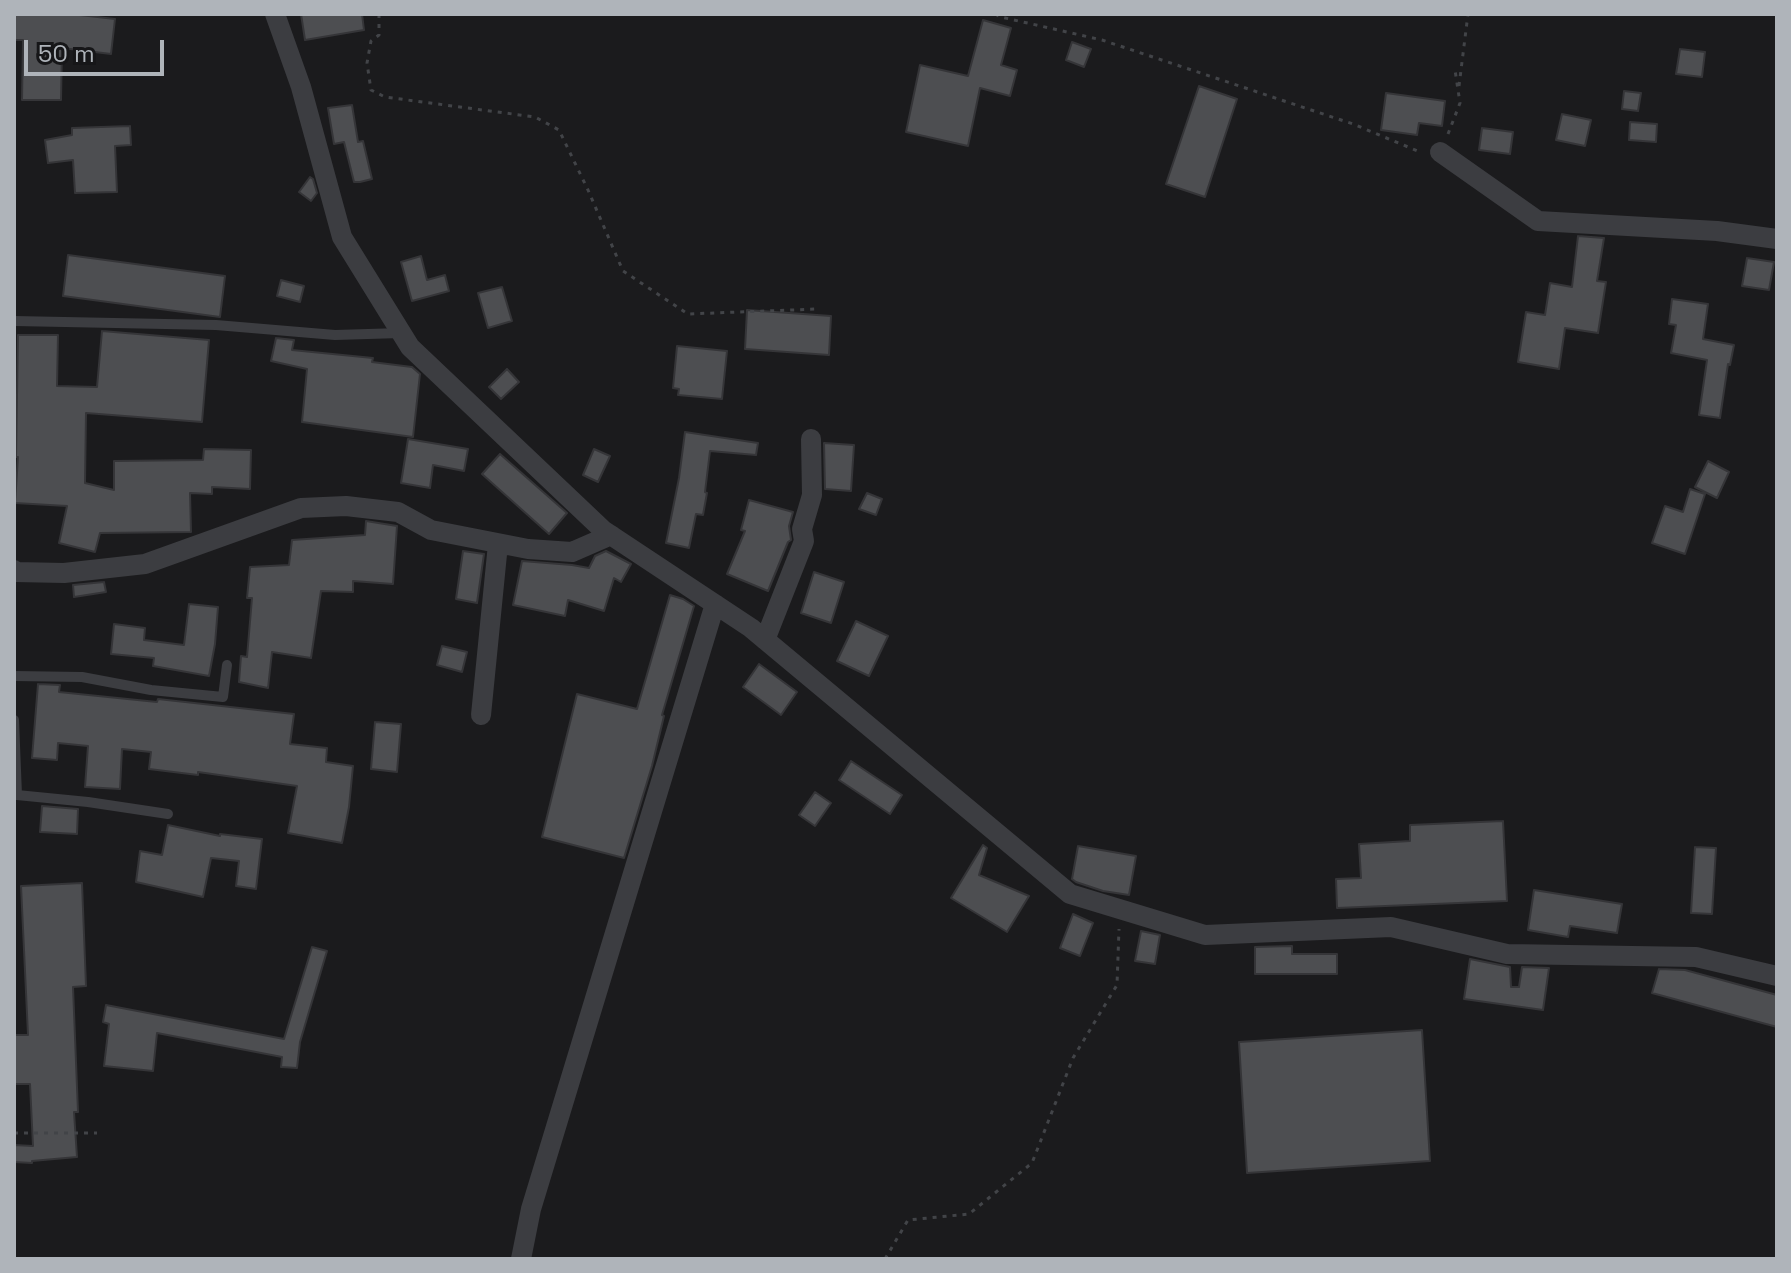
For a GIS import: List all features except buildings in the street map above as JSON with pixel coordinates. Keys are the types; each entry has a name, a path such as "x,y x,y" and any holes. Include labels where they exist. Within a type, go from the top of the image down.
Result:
{"street":[{"path":"275,14 301,87 342,237 410,347 603,530 751,628 1070,894 1205,935 1391,927 1507,954 1696,957 1777,976"},
{"path":"1440,152 1538,221 1717,231 1777,239"},
{"path":"765,640 804,541 802,529 812,495 811,439"},
{"path":"14,574 64,573 145,564 301,508 346,506 398,512 431,530 528,549 572,552 611,535"},
{"path":"481,715 498,544"},
{"path":"521,1259 531,1209 715,604"}],"lane":[{"path":"14,321 216,325 335,335 401,333"},
{"path":"14,676 82,677 151,690 223,697 227,665"},
{"path":"14,720 17,795 168,814"}],"path":[{"path":"379,14 379,35 371,41 367,63 371,90 385,97 535,117 559,130 623,271 688,314 817,309"},
{"path":"995,14 1102,40 1353,124 1418,152 1440,152 1460,103 1455,70"},
{"path":"1454,122 1468,14"},
{"path":"885,1259 908,1220 969,1214 1032,1163 1073,1058 1117,985 1119,909"},
{"path":"14,1133 97,1133"}]}
